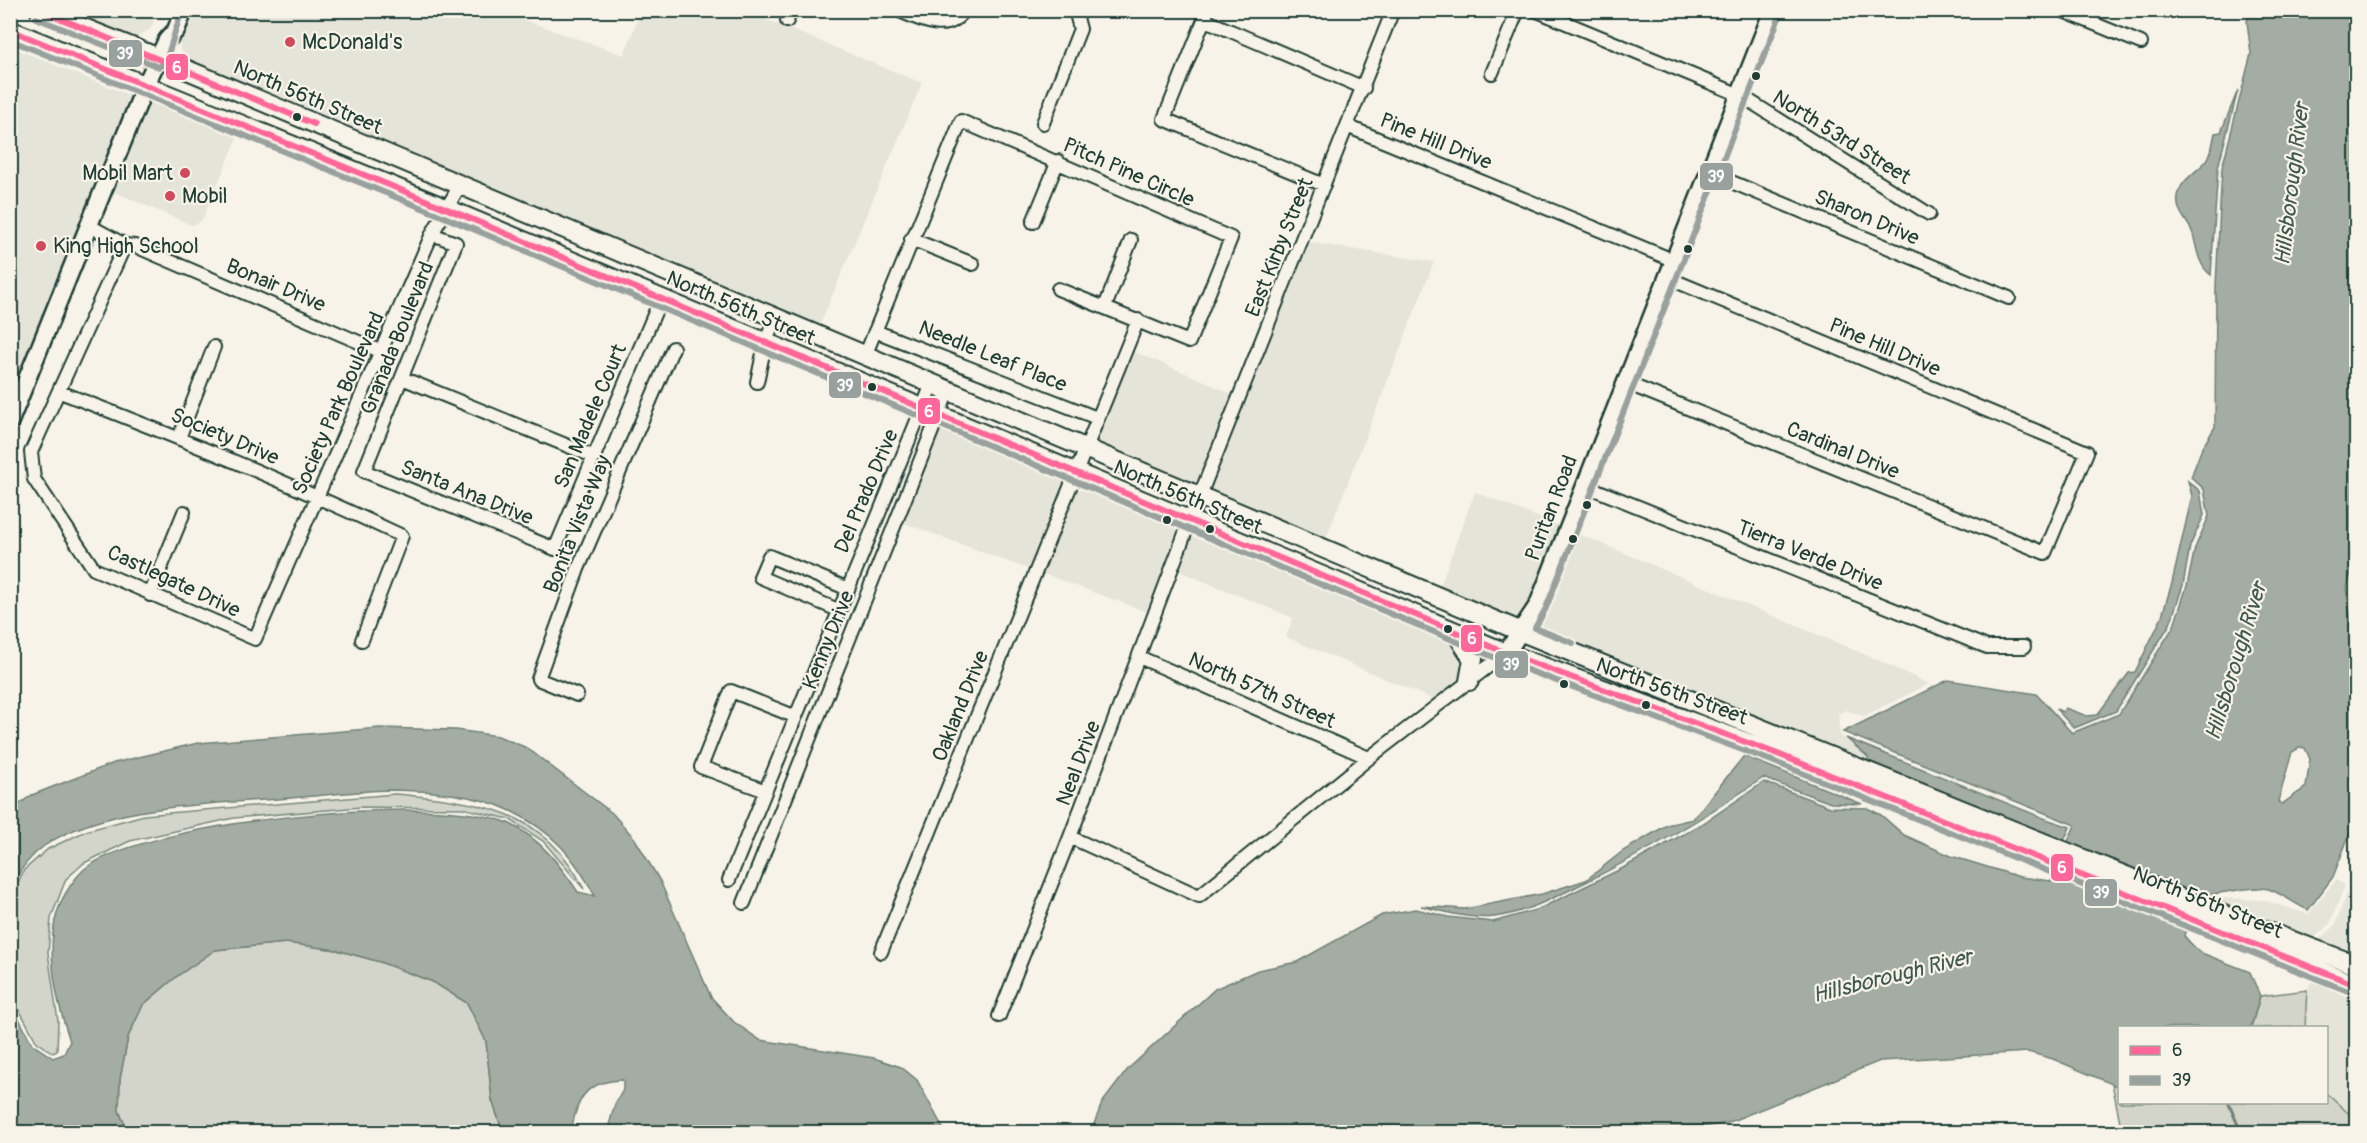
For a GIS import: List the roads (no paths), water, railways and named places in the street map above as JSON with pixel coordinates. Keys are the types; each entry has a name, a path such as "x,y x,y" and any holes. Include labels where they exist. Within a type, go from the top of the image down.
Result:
{"main road":[{"name":"North 56th Street","path":"39,10 159,58 1085,450 1522,632 1741,719 2197,914 2356,985"},
{"name":"North 56th Street","path":"10,30 146,84 661,298 1189,523 1456,633 1734,738 2059,856"},
{"path":"1328,580 1338,554"},
{"path":"1456,633 1473,659 1469,681"},
{"path":"1734,738 1741,719"},
{"name":"North 56th Street","path":"2197,914 2356,966"}],"street":[{"path":"167,40 167,26 173,10"},
{"path":"10,421 146,84 167,40 176,30 184,10"},
{"path":"897,10 938,26 958,19 964,10"},
{"path":"1043,123 1080,29 1075,10"},
{"name":"East Kirby Street","path":"1189,523 1349,127 1393,10"},
{"path":"1492,74 1518,10"},
{"name":"North 53rd Street","path":"1535,10 1740,95 1929,214"},
{"name":"Puritan Road","path":"1070,837 1199,896 1369,758 1506,653 1538,605 1773,10"},
{"path":"2061,10 2140,44"},
{"path":"1324,185 1164,119 1206,15 1364,88"},
{"name":"Pitch Pine Circle","path":"865,356 960,121 1058,161 1078,173 1231,238 1189,342 1138,320"},
{"name":"Pine Hill Drive","path":"1349,127 1675,261"},
{"path":"1033,222 1058,161"},
{"name":"Sharon Drive","path":"1710,173 2009,298"},
{"name":"Society Park Boulevard","path":"255,639 432,234 460,185"},
{"name":"Bonair Drive","path":"90,226 125,245 135,246 382,352"},
{"name":"Granada Boulevard","path":"364,471 456,243 432,234"},
{"path":"912,239 973,264"},
{"path":"1105,307 1131,240"},
{"name":"Castlegate Drive","path":"125,245 31,452 34,479 94,569 255,639"},
{"name":"Pine Hill Drive","path":"1668,278 2087,452 2045,553"},
{"path":"1058,289 1138,320 1085,450"},
{"name":"San Madele Court","path":"555,549 661,298"},
{"path":"757,382 765,344 775,318"},
{"name":"Needle Leaf Place","path":"875,331 1097,418"},
{"path":"179,438 214,347"},
{"name":"Bonita Vista Way","path":"577,695 538,680 578,569 673,348"},
{"path":"402,378 595,457"},
{"name":"Cardinal Drive","path":"1626,382 2045,553"},
{"name":"Kenny Drive","path":"744,903 940,388"},
{"name":"Del Prado Drive","path":"729,880 763,790 846,588 940,388"},
{"name":"Society Drive","path":"60,392 179,438 318,496 402,536 362,640"},
{"name":"Oakland Drive","path":"880,952 1085,450"},
{"name":"Santa Ana Drive","path":"364,471 555,549"},
{"name":"Tierra Verde Drive","path":"1584,485 1987,647 2024,647"},
{"path":"150,595 184,512"},
{"name":"Neal Drive","path":"999,1016 1070,837 1189,523"},
{"path":"838,610 760,577 769,556 846,588"},
{"name":"North 57th Street","path":"1139,657 1369,758"},
{"path":"763,790 701,767 732,691 794,716"}],"water":[{"name":"Hillsborough River","path":"2252,11 2356,11 2356,564 2352,569 2347,587 2356,674 2354,809 2350,833 2333,877 2308,910 2265,888 2201,896 2184,936 2199,952 2250,972 2260,996 2251,1026 2118,1026 2118,1087 2053,1059 2028,1052 1880,1061 1727,1123 1673,1132 1091,1132 1102,1103 1128,1069 1215,989 1258,970 1297,962 1382,915 1416,909 1448,917 1493,922 1539,909 1623,868 1702,824 1764,782 1830,807 1867,808 1881,815 1904,835 1951,856 2020,877 2051,881 2075,825 1843,732 1948,680 2036,694 2072,733 2119,714 2174,626 2187,586 2195,548 2209,516 2204,489 2191,477 2202,448 2215,427 2216,286 2222,168 2251,54 2247,21","holes":["2305,748 2310,759 2306,787 2282,804 2278,801 2292,752"]},
{"path":"2238,90 2218,167 2211,275 2201,262 2192,230 2179,208 2178,197 2183,184 2209,157 2215,133 2221,132"},
{"path":"2188,481 2200,491 2204,515 2190,546 2183,585 2170,624 2116,711 2074,728 2056,709 2063,712 2065,708 2087,716 2097,715 2129,673 2135,672 2161,619 2172,583 2192,496"},
{"path":"380,728 456,730 498,736 527,748 612,813 635,839 660,881 711,997 734,1022 760,1040 874,1058 901,1067 917,1080 945,1132 607,1132 615,1104 623,1090 623,1080 601,1083 587,1092 574,1116 572,1127 577,1132 503,1132 492,1100 486,1041 467,1003 433,982 380,962 337,950 286,943 215,950 176,977 143,1005 128,1037 120,1079 119,1111 128,1132 11,1132 11,1003 32,1044 53,1058 64,1054 70,1041 55,986 52,946 59,908 69,888 84,869 121,851 170,836 295,816 360,811 421,810 472,814 508,823 519,829 548,853 578,892 595,896 579,869 560,846 538,827 511,811 469,797 395,790 198,804 130,813 69,832 44,846 25,865 11,887 11,810 32,795 114,763 198,743"},
{"path":"1846,738 2070,827 2063,843 2063,840 1868,761 1868,757"},
{"path":"1744,756 1862,804 1831,803 1763,778 1653,846 1584,883 1529,908 1485,918 1457,915 1421,906 1465,909 1542,894 1586,880 1623,851 1667,825 1693,819"}],"waterway":[{"path":"2229,1104 2241,1132"}],"place":[{"name":"McDonald's","path":"290,42"},
{"name":"Mobil Mart","path":"185,173"},
{"name":"Mobil","path":"170,196"},
{"name":"King High School","path":"41,246"}]}
